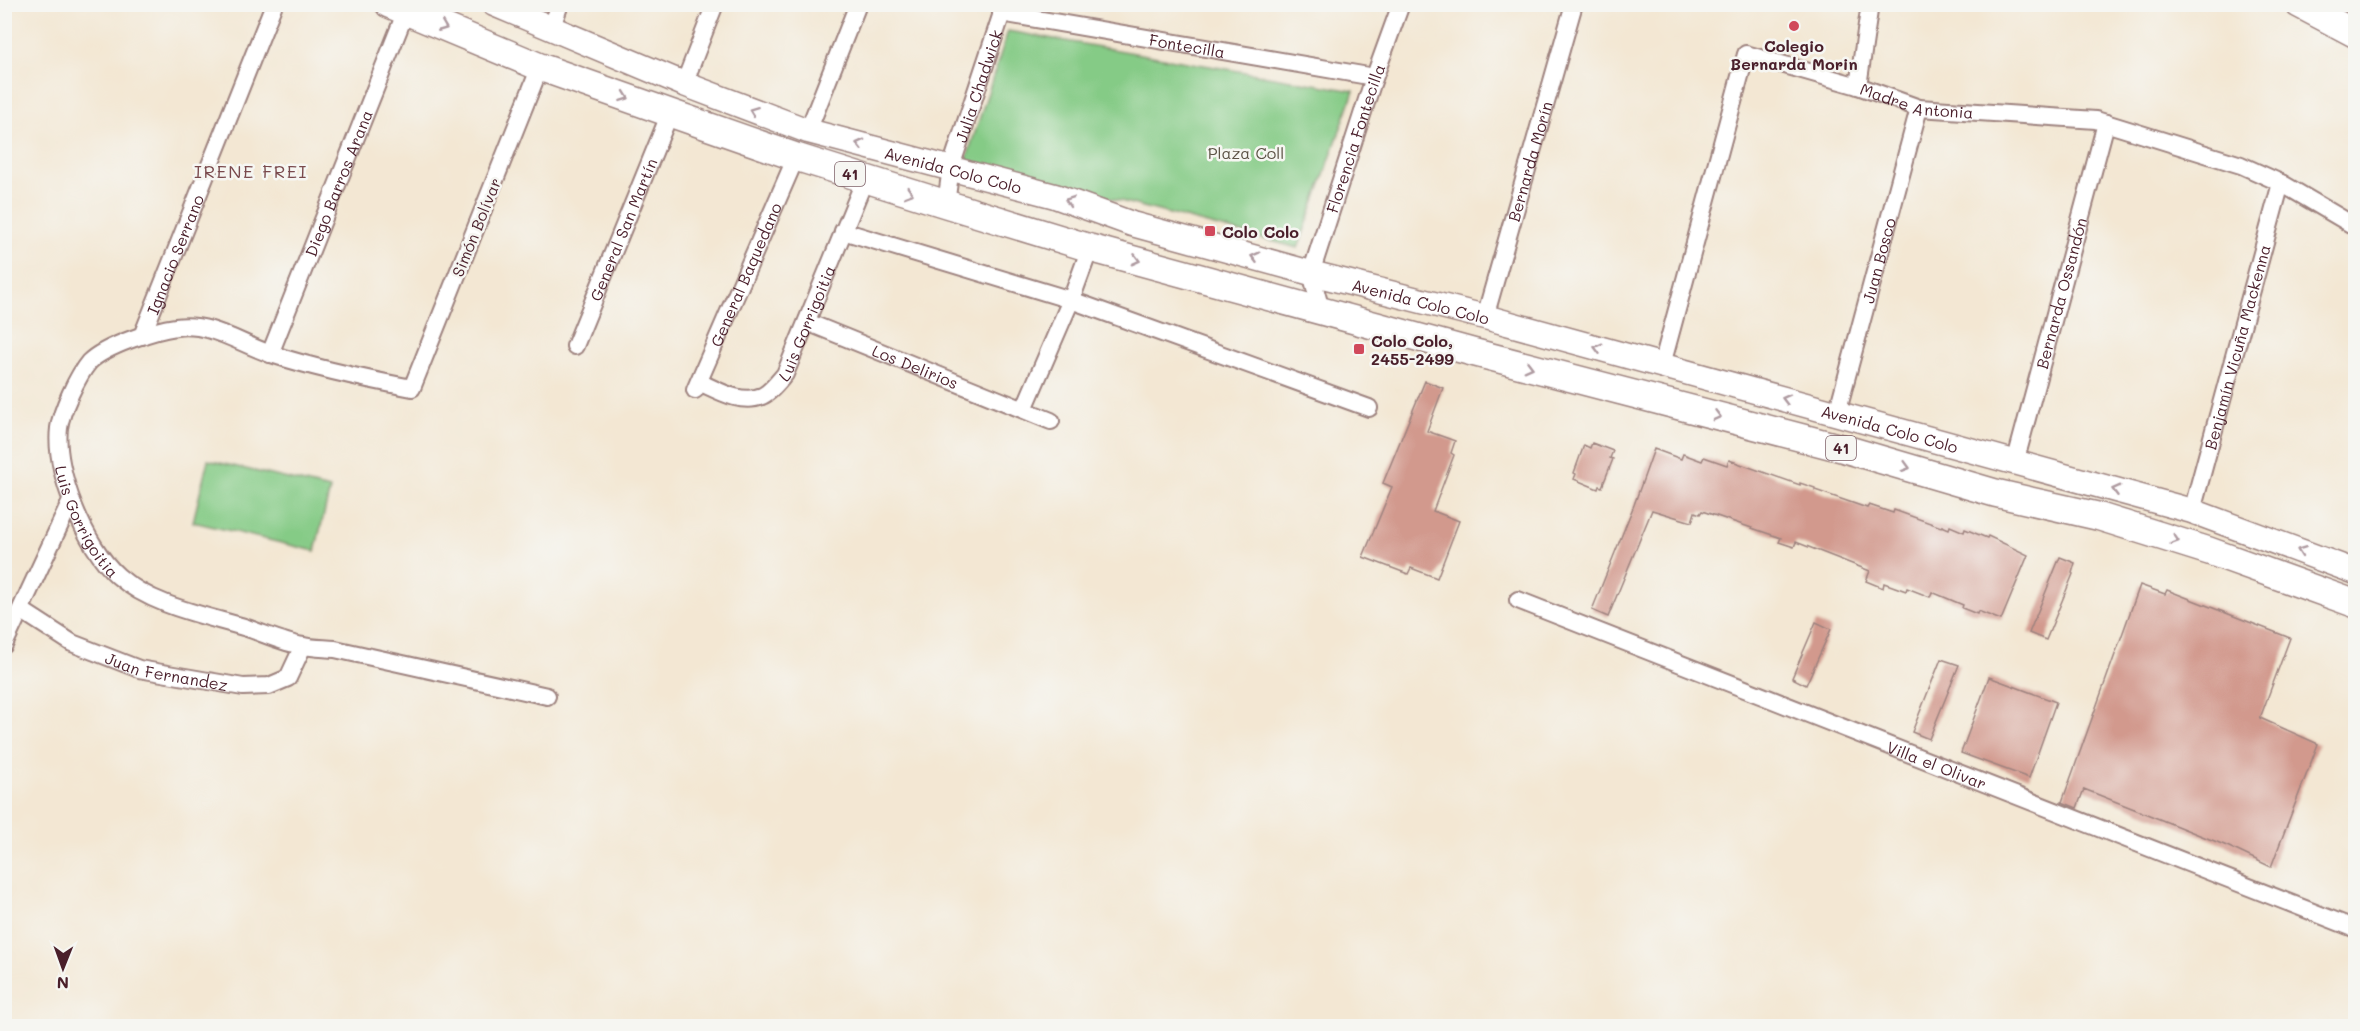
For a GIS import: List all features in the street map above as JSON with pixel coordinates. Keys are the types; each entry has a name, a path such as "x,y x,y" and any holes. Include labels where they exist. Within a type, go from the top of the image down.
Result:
{"main road":[{"path":"2299,4 2355,34"},
{"name":"Avenida Colo Colo","path":"397,8 540,67 796,157 1090,248 1483,355 1845,449 1995,492 2097,516 2209,551"},
{"path":"2209,551 2355,610"},
{"name":"41","path":"2209,551 2355,604"}],"street":[{"name":"Ignacio Serrano","path":"142,336 274,4"},
{"name":"Avenida Colo Colo","path":"494,4 684,84 808,131 1055,196 1132,224 1485,317 2192,511 2355,572"},
{"path":"551,29 560,4"},
{"path":"684,84 715,4"},
{"path":"808,131 858,4"},
{"name":"Florencia Fontecilla","path":"1311,273 1374,77 1401,4"},
{"name":"Bernarda Morín","path":"1485,317 1574,4"},
{"path":"1858,86 1870,4"},
{"name":"Diego Barros Arana","path":"270,354 397,8"},
{"name":"Fontecilla","path":"1003,9 1374,77"},
{"name":"Julia Chadwick","path":"946,204 951,167 1003,9"},
{"name":"Madre Antonia","path":"1662,365 1746,54 1858,86 1919,108 2079,117 2106,123 2241,165 2281,183 2355,227"},
{"name":"Simón Bolívar","path":"412,388 540,67"},
{"name":"Juan Bosco","path":"1837,413 1919,108"},
{"name":"General San Martín","path":"575,346 670,113"},
{"name":"Bernarda Ossandón","path":"2015,463 2106,123"},
{"name":"General Baquedano","path":"696,387 796,157"},
{"name":"Luis Gorrigoitia","path":"696,387 750,399 763,396 785,374 865,179"},
{"name":"Benjamín Vicuña Mackenna","path":"2192,511 2281,183"},
{"path":"843,231 1071,300 1370,408"},
{"path":"1024,410 1071,300 1090,248"},
{"path":"1311,273 1321,310"},
{"name":"Los Delirios","path":"807,322 1051,421"},
{"name":"Luis Gorrigoitia","path":"412,388 359,378 270,354 203,327 176,327 142,336 115,346 91,360 83,370 64,412 59,428 59,454 71,501 91,543 117,575 147,596 303,646 335,649 547,696"},
{"path":"4,645 71,501"},
{"name":"Villa el Olivar","path":"1518,600 2355,929"},
{"name":"Juan Fernandez","path":"21,610 72,643 139,669 243,687 269,686 288,678 303,646"}],"green space":[{"name":"Plaza Coll","path":"1008,31 1354,91 1298,248 966,160"},
{"path":"208,460 330,489 315,551 193,522"}],"building":[{"path":"1425,381 1443,388 1427,431 1455,441 1451,453 1454,455 1433,511 1459,521 1437,578 1411,568 1408,574 1363,557 1392,487 1383,483"},
{"path":"1592,443 1613,451 1610,458 1613,459 1602,487 1599,486 1598,489 1574,479 1584,445 1590,448"},
{"path":"1654,449 1681,459 1683,454 1702,461 1704,457 1727,465 1729,460 1815,488 1815,490 1867,508 1869,505 1893,513 1894,510 1941,527 1949,529 1950,526 1964,532 1965,529 1987,538 1988,536 2028,555 2001,620 1978,611 1977,614 1962,608 1963,605 1932,592 1930,597 1907,588 1906,591 1884,583 1883,588 1866,581 1870,571 1796,542 1794,547 1779,542 1781,538 1702,511 1700,514 1695,512 1692,522 1652,510 1608,617 1592,610"},
{"path":"2060,557 2075,563 2073,574 2046,640 2029,633"},
{"path":"2140,585 2165,594 2167,590 2290,638 2260,718 2318,744 2271,867 2227,846 2084,789 2077,808 2062,802"},
{"path":"1816,622 1831,629 1806,685 1792,678"},
{"path":"1941,659 1959,665 1929,739 1912,732"},
{"path":"1989,677 2056,702 2029,778 1961,753"}],"place":[{"name":"Colegio Bernarda Morin","path":"1794,26"},
{"name":"Colo Colo","path":"1210,231"},
{"name":"Colo Colo, 2455-2499","path":"1359,349"}],"district":[{"name":"IRENE FREI","path":"251,171"}]}
